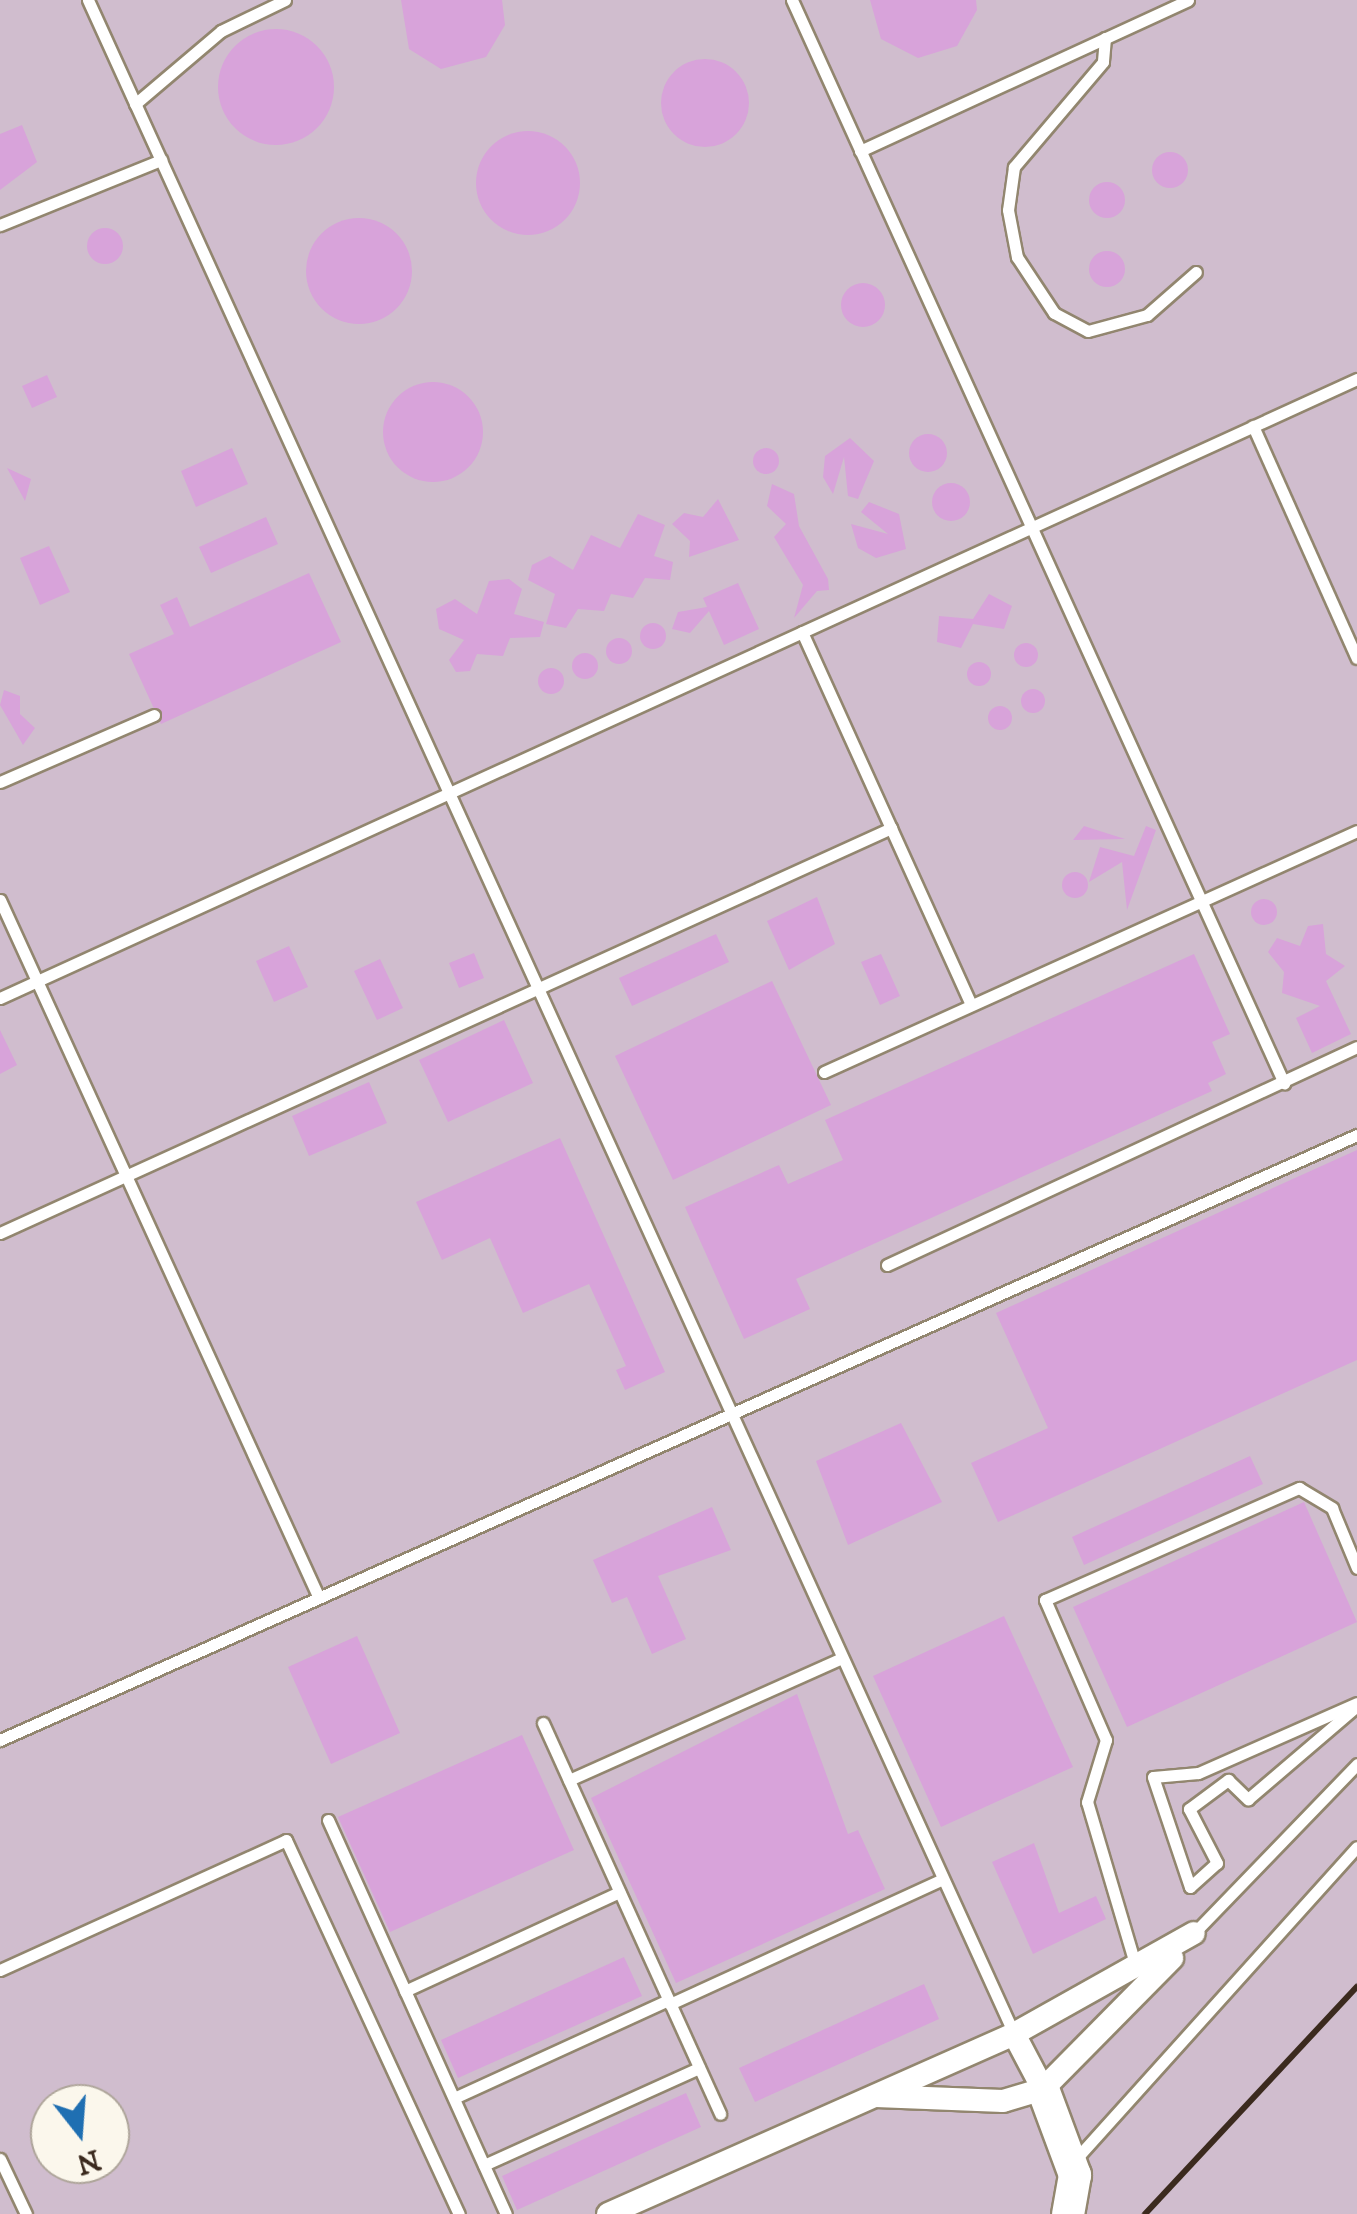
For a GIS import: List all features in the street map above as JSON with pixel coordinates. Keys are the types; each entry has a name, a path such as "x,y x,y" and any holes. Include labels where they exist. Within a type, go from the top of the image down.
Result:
{"main road":[{"path":"1043,2089 1071,2165 1068,2214"}],"street":[{"path":"608,2214 1014,2034 1094,1995 1194,1933"},
{"path":"869,2096 1004,2101 1043,2089 1112,2025 1194,1933"},
{"path":"1136,1998 1137,1970"},
{"path":"1094,1995 1112,2025"},
{"path":"1014,2034 1043,2089"}],"lane":[{"path":"88,0 1014,2034"},
{"path":"135,104 220,31 285,0"},
{"path":"792,0 1284,1083"},
{"path":"860,151 1188,0"},
{"path":"1105,38 1103,62 1014,167 1008,210 1017,257 1054,313 1088,331 1148,315 1196,272"},
{"path":"0,225 161,160"},
{"path":"0,998 1357,379"},
{"path":"1253,426 1357,658"},
{"path":"802,632 971,1004"},
{"path":"0,782 154,715"},
{"path":"0,1233 891,828"},
{"path":"824,1072 1357,831"},
{"path":"0,900 319,1598"},
{"path":"887,1265 1357,1048"},
{"path":"0,1740 1357,1135"},
{"path":"1137,1970 1086,1802 1106,1740 1045,1600 1299,1488 1332,1508 1357,1568"},
{"path":"569,1780 842,1658"},
{"path":"1357,1704 1248,1799 1228,1780 1189,1809 1217,1863 1190,1887 1153,1777 1198,1774 1357,1704"},
{"path":"543,1723 720,2114"},
{"path":"1194,1933 1357,1764"},
{"path":"328,1820 506,2214"},
{"path":"0,1970 286,1840 458,2214"},
{"path":"1071,2165 1357,1848"},
{"path":"454,2098 944,1879"},
{"path":"405,1991 619,1892"},
{"path":"484,2165 699,2068"},
{"path":"0,2159 26,2214"}],"shaded area":[{"path":"0,0 1357,0 1357,2214 0,2214"}],"building":[{"path":"401,0 502,0 505,25 486,57 441,69 409,49"},
{"path":"870,0 976,0 977,10 957,46 918,58 881,39"},
{"path":"276,29 298,34 317,46 329,65 334,87 329,109 317,128 298,140 276,145 254,140 235,128 223,109 218,87 223,65 235,46 254,34"},
{"path":"705,59 722,62 736,72 746,86 746,120 736,134 722,144 705,147 688,144 674,134 664,120 661,103 664,86 674,72 688,62"},
{"path":"22,125 37,162 0,190 0,134"},
{"path":"528,131 548,135 571,154 580,183 576,203 557,226 528,235 508,231 485,212 476,183 480,163 499,140"},
{"path":"1170,152 1183,157 1188,170 1183,183 1170,188 1157,183 1152,170 1157,157"},
{"path":"1107,182 1120,187 1125,200 1120,213 1107,218 1094,213 1089,200 1094,187"},
{"path":"359,218 379,222 397,233 408,251 412,271 408,291 397,309 379,320 359,324 339,320 321,309 310,291 306,271 310,251 321,233 339,222"},
{"path":"105,228 117,234 123,246 117,258 105,264 93,258 87,246 93,234"},
{"path":"1107,251 1120,256 1125,269 1120,282 1107,287 1094,282 1089,269 1094,256"},
{"path":"863,283 878,290 885,305 878,320 863,327 848,320 841,305 848,290"},
{"path":"47,375 57,397 32,408 22,386"},
{"path":"433,382 452,386 468,397 479,413 483,432 479,451 468,467 452,478 433,482 414,478 398,467 387,451 383,432 387,413 398,397 414,386"},
{"path":"928,434 942,439 947,453 942,467 928,472 914,467 909,453 914,439"},
{"path":"850,438 874,461 858,499 848,496 844,457 833,494 823,477 825,456"},
{"path":"232,448 248,484 196,507 181,471"},
{"path":"766,448 775,452 779,461 775,470 766,474 757,470 753,461 757,452"},
{"path":"7,468 31,479 25,501"},
{"path":"951,483 964,489 970,502 964,515 951,521 938,515 932,502 938,489"},
{"path":"772,484 794,494 799,526 828,579 829,590 817,591 794,618 803,585 774,537 786,524 767,506"},
{"path":"718,499 739,540 689,557 690,541 672,524 684,513 703,517"},
{"path":"869,502 899,514 906,549 876,558 858,548 851,524 888,534 861,512"},
{"path":"638,514 665,525 654,556 673,562 670,580 645,578 633,598 611,594 604,611 578,609 566,628 546,624 555,594 528,580 532,565 550,556 573,570 591,535 620,548"},
{"path":"266,517 278,544 211,573 199,547"},
{"path":"49,546 70,592 40,605 20,558"},
{"path":"309,573 341,642 161,724 129,654 174,634 160,605 177,597 190,627"},
{"path":"509,579 522,589 514,614 544,622 540,637 510,638 503,656 477,654 470,671 456,672 449,660 464,640 439,629 436,609 455,599 477,614 489,581"},
{"path":"738,583 759,629 724,645 709,611 690,633 672,629 678,612 707,607 703,598"},
{"path":"989,594 1012,606 1004,629 973,624 961,648 937,642 939,616 973,619"},
{"path":"653,623 662,627 666,636 662,645 653,649 644,645 640,636 644,627"},
{"path":"619,638 628,642 632,651 628,660 619,664 610,660 606,651 610,642"},
{"path":"1026,643 1035,646 1035,664 1026,667 1017,664 1014,655 1017,646"},
{"path":"585,653 594,657 598,666 594,675 585,679 576,675 572,666 576,657"},
{"path":"979,662 988,665 988,683 979,686 970,683 967,674 970,665"},
{"path":"551,668 560,672 564,681 560,690 551,694 542,690 538,681 542,672"},
{"path":"1033,689 1042,692 1042,710 1033,713 1024,710 1021,701 1024,692"},
{"path":"4,690 20,696 20,714 35,728 23,745 0,705"},
{"path":"995,706 1005,706 1012,718 1005,730 995,730 988,723 988,713"},
{"path":"1084,826 1125,839 1073,840"},
{"path":"1146,826 1156,830 1127,910 1122,862 1089,882 1100,847 1134,856"},
{"path":"1075,872 1084,876 1088,885 1084,894 1075,898 1066,894 1062,885 1066,876"},
{"path":"817,897 835,944 789,970 767,921"},
{"path":"1264,899 1273,903 1277,912 1273,921 1264,925 1255,921 1251,912 1255,903"},
{"path":"1323,924 1326,954 1345,966 1326,981 1351,1034 1312,1053 1296,1018 1320,1006 1282,993 1284,972 1268,952 1277,938 1300,946 1308,926"},
{"path":"716,934 729,962 632,1006 619,978"},
{"path":"289,946 308,987 274,1002 256,961"},
{"path":"474,953 484,978 459,988 449,963"},
{"path":"881,954 900,996 880,1005 861,962"},
{"path":"1194,954 1230,1034 1212,1042 1226,1074 1208,1083 1212,1091 796,1279 810,1309 744,1339 685,1207 779,1165 788,1184 843,1160 825,1120"},
{"path":"380,959 403,1008 377,1020 354,971"},
{"path":"772,981 831,1105 673,1180 615,1056"},
{"path":"504,1020 533,1083 448,1122 419,1060"},
{"path":"0,1030 17,1065 0,1074"},
{"path":"369,1082 387,1123 309,1156 292,1116"},
{"path":"560,1138 665,1372 625,1390 616,1370 626,1366 589,1284 523,1313 490,1238 442,1260 416,1202"},
{"path":"1357,1150 1357,1360 998,1522 971,1463 1048,1428 996,1313"},
{"path":"901,1423 942,1502 848,1545 816,1461"},
{"path":"1250,1456 1263,1484 1084,1565 1072,1537"},
{"path":"1304,1502 1357,1622 1127,1727 1073,1607"},
{"path":"712,1507 731,1550 658,1576 686,1639 652,1654 627,1597 612,1603 593,1560"},
{"path":"1004,1616 1073,1767 941,1827 873,1676"},
{"path":"357,1636 400,1733 331,1764 288,1667"},
{"path":"797,1694 848,1834 858,1830 885,1889 676,1983 591,1798"},
{"path":"522,1735 574,1850 390,1932 338,1817"},
{"path":"1034,1843 1059,1913 1096,1896 1106,1919 1033,1954 992,1862"},
{"path":"624,1957 642,1996 458,2078 441,2040"},
{"path":"924,1984 939,2019 755,2102 739,2068"},
{"path":"686,2093 701,2127 517,2210 502,2176"}],"railway":[{"path":"1145,2214 1357,1987"}]}
